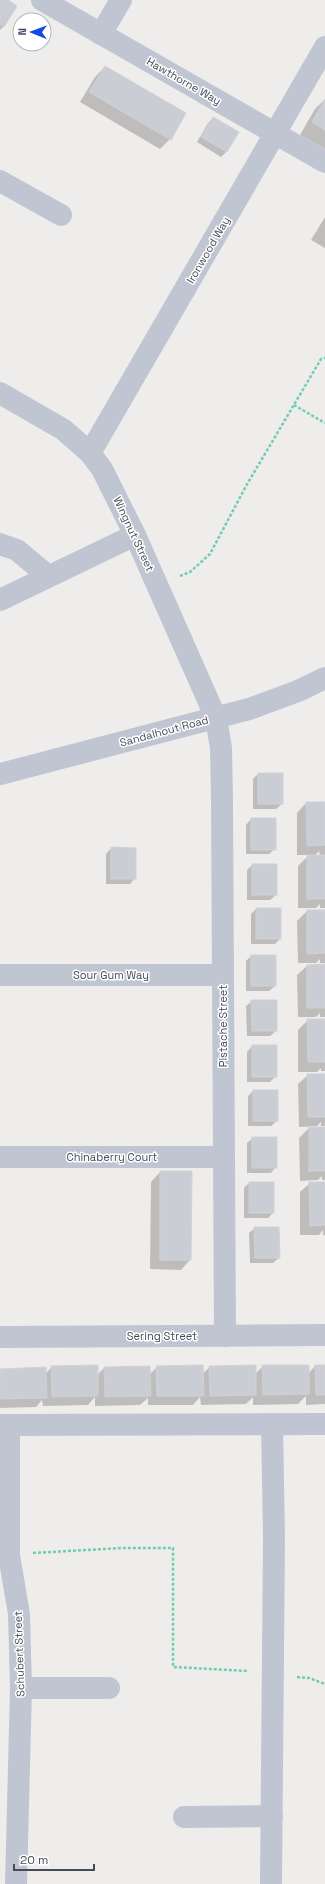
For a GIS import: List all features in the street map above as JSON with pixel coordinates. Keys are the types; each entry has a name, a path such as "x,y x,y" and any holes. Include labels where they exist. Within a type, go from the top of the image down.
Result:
{"street":[{"name":"Hawthorne Way","path":"42,0 325,162"},
{"path":"101,34 121,0"},
{"name":"Ironwood Way","path":"90,453 325,47"},
{"path":"0,181 60,215"},
{"name":"Wingnut Street","path":"0,393 64,430 90,453 102,469 135,534 216,718"},
{"path":"0,600 135,534"},
{"path":"0,544 17,550 48,576"},
{"name":"Sandalhout Road","path":"0,774 249,709 298,691 325,678"},
{"name":"Pistache Street","path":"216,718 221,748 225,1336"},
{"name":"Sour Gum Way","path":"0,975 223,975"},
{"name":"Chinaberry Court","path":"0,1157 224,1157"},
{"name":"Sering Street","path":"0,1337 325,1335"},
{"path":"271,1884 274,1676 272,1424"},
{"path":"5,1425 325,1424"},
{"name":"Schubert Street","path":"5,1425 9,1554 19,1614 21,1688 16,1884"},
{"path":"21,1688 109,1688"},
{"path":"184,1817 272,1816"}],"path":[{"path":"158,587 190,572 210,554 246,486 321,359 325,358"},
{"path":"294,405 325,423"},
{"path":"9,1554 81,1549 173,1548 173,1667 249,1671 274,1676 309,1678 325,1684"}],"building":[{"path":"0,0 8,0 17,6 4,27 0,24"},
{"path":"105,66 186,113 171,140 89,92"},
{"path":"325,99 325,130 312,122"},
{"path":"213,117 239,132 227,152 201,137"},
{"path":"258,773 283,773 283,804 258,804"},
{"path":"306,802 325,802 325,845 307,846"},
{"path":"251,818 276,818 276,850 251,850"},
{"path":"111,847 136,848 136,879 111,879"},
{"path":"307,855 325,855 325,899 307,899"},
{"path":"252,864 277,864 277,895 252,895"},
{"path":"256,908 281,908 281,939 256,939"},
{"path":"307,910 325,910 325,953 307,954"},
{"path":"251,955 276,955 276,986 251,986"},
{"path":"325,964 325,1008 307,1008 307,965"},
{"path":"251,1000 277,1000 277,1031 252,1031"},
{"path":"307,1019 325,1019 325,1062 308,1062"},
{"path":"252,1045 277,1045 277,1077 252,1077"},
{"path":"307,1074 325,1074 325,1117 308,1117"},
{"path":"253,1090 278,1090 278,1121 253,1121"},
{"path":"309,1127 325,1127 325,1171 309,1171"},
{"path":"252,1137 277,1137 277,1168 252,1168"},
{"path":"160,1171 192,1171 191,1260 160,1260"},
{"path":"249,1182 274,1182 274,1213 249,1213"},
{"path":"309,1182 325,1182 325,1225 310,1226"},
{"path":"254,1227 279,1227 280,1258 255,1258"},
{"path":"98,1365 98,1396 52,1397 51,1366"},
{"path":"203,1365 204,1396 157,1396 156,1366"},
{"path":"256,1365 256,1395 210,1396 209,1366"},
{"path":"262,1365 309,1365 309,1394 263,1395"},
{"path":"315,1365 325,1365 325,1395 316,1395"},
{"path":"150,1366 151,1396 105,1397 104,1367"},
{"path":"46,1367 47,1398 0,1399 0,1369"}]}
